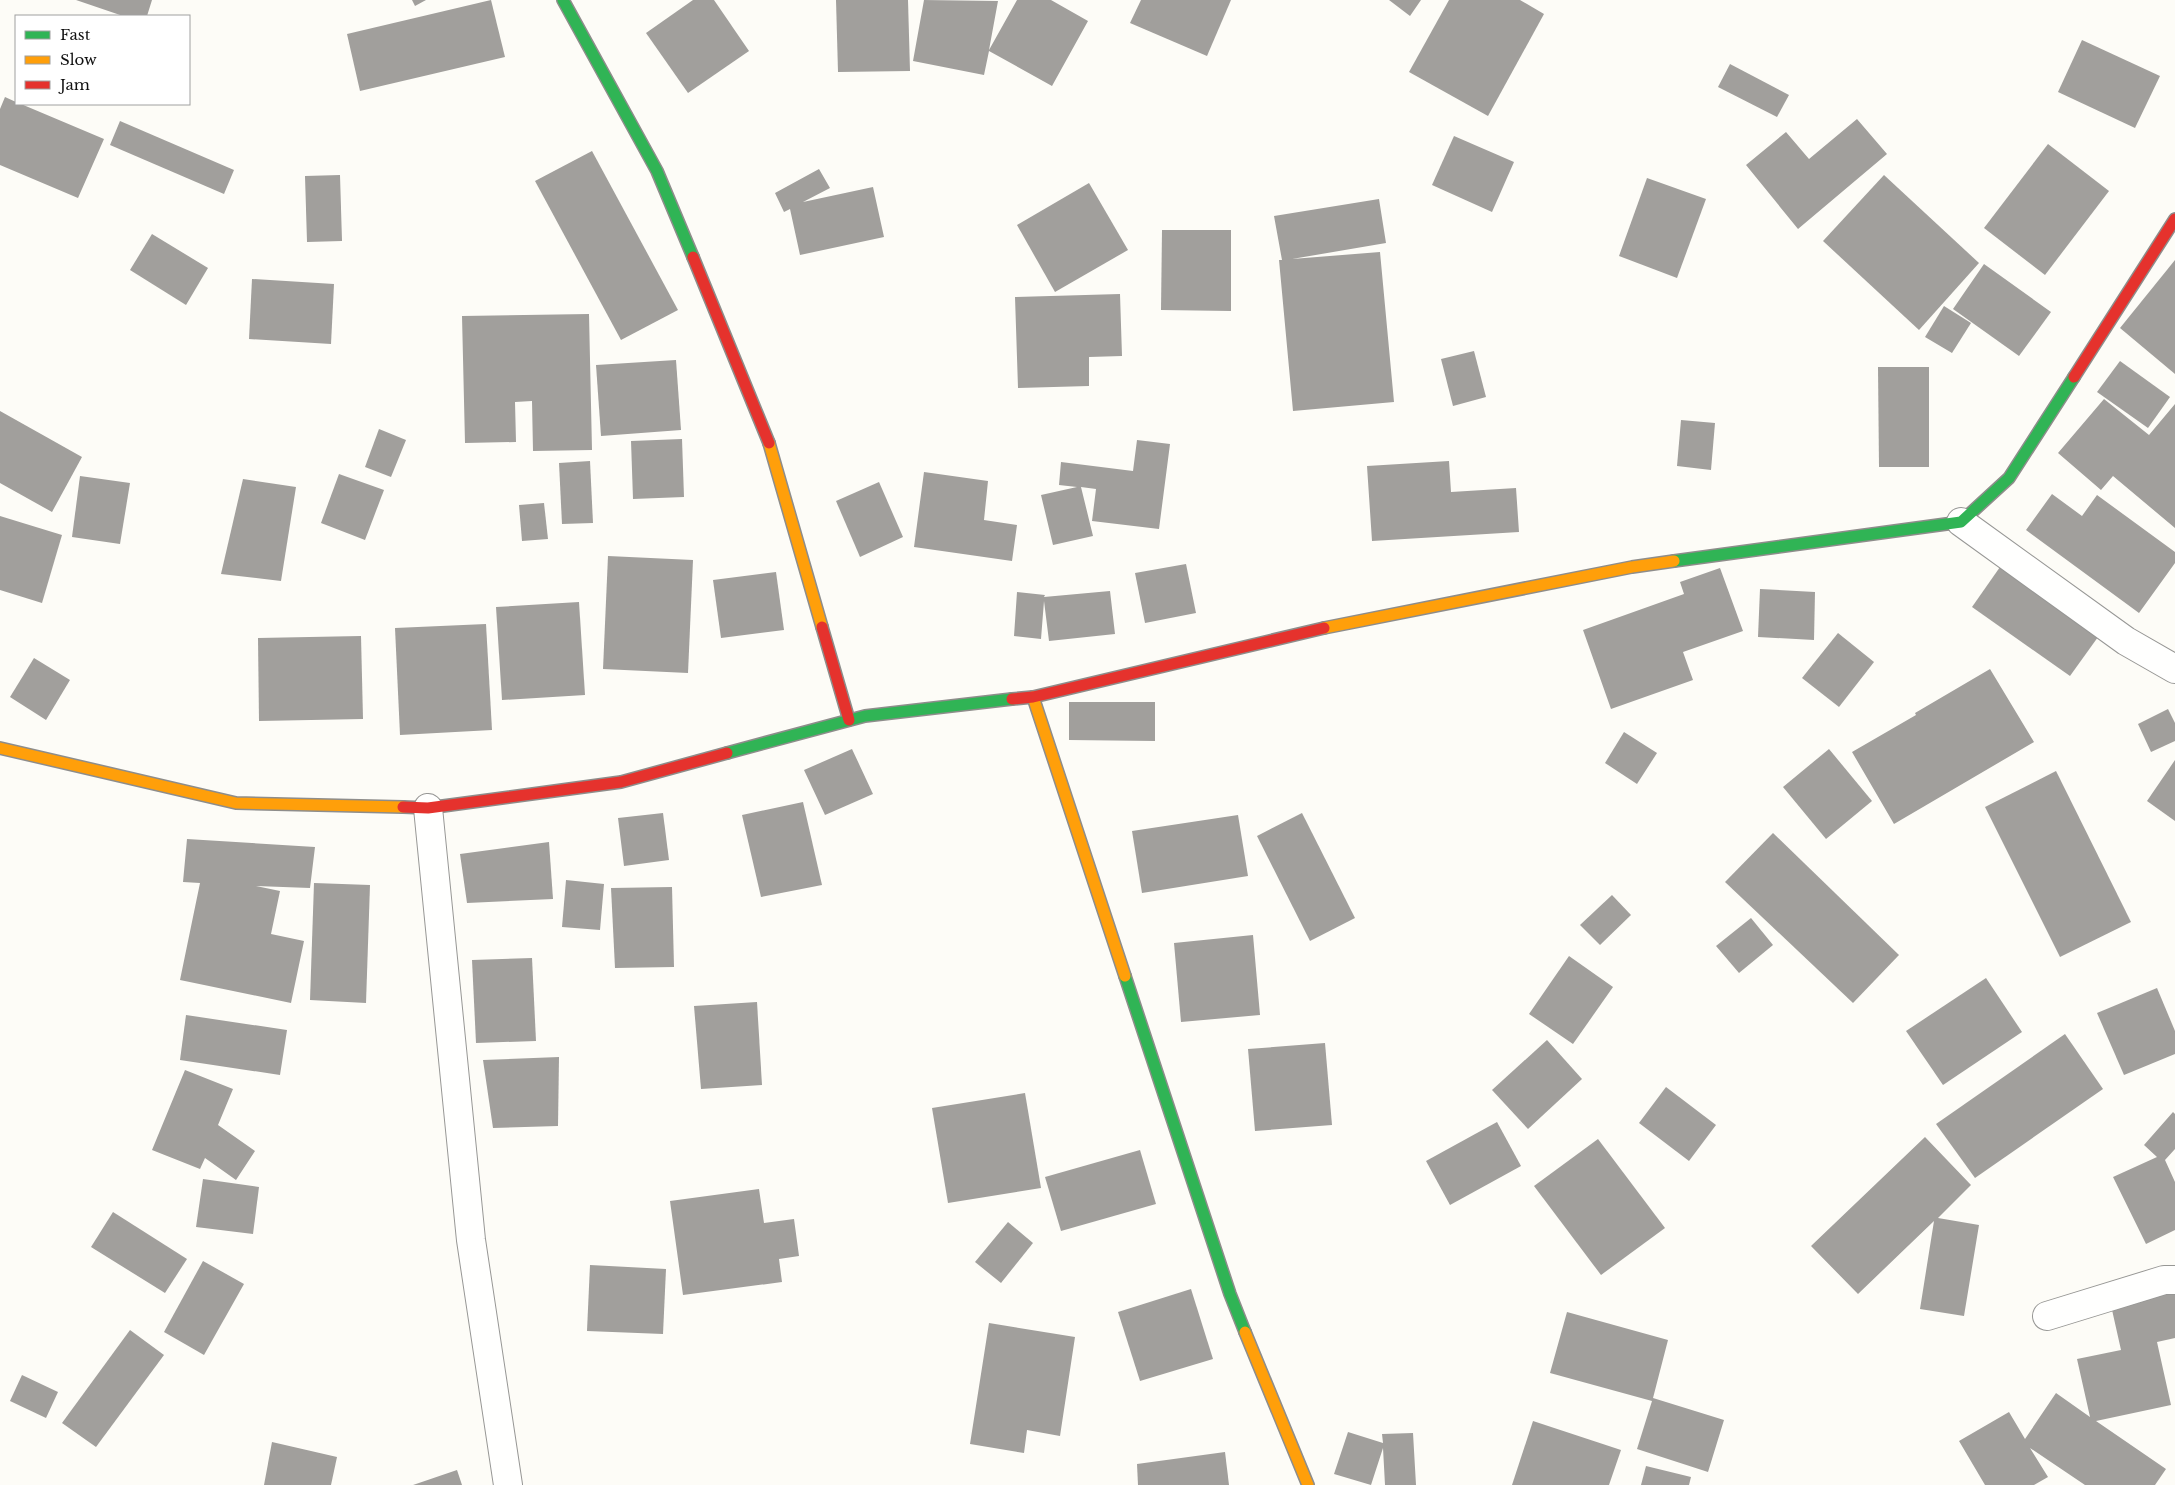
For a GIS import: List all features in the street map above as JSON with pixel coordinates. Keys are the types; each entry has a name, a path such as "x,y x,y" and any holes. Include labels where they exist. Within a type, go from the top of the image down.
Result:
{"street":[{"path":"563,0 657,171 770,445 849,720"},
{"path":"0,748 236,803 428,808 621,782 865,716 1033,697 1302,633 1632,567 1960,522 2009,478 2175,219"},
{"path":"1960,522 2126,641 2175,669"},
{"path":"1033,697 1230,1294 1308,1485"},
{"path":"428,808 471,1240 508,1485"},
{"path":"2047,1316 2164,1280 2175,1280"}],"building":[{"path":"76,0 152,0 147,15 120,15"},
{"path":"412,0 426,0 415,6"},
{"path":"491,0 505,57 360,91 347,34"},
{"path":"693,0 714,0 749,51 688,93 646,33"},
{"path":"836,0 908,0 910,71 838,72"},
{"path":"924,0 998,1 989,50 1017,0 1051,0 1088,21 1052,86 989,51 984,75 913,61"},
{"path":"1141,0 1231,0 1207,56 1130,23"},
{"path":"1389,0 1421,0 1410,16"},
{"path":"1449,0 1520,0 1544,14 1488,116 1409,72"},
{"path":"2082,40 2160,76 2135,128 2058,92"},
{"path":"1730,64 1789,95 1777,117 1718,87"},
{"path":"5,97 15,102 15,105 23,105 104,139 78,198 0,165 0,109"},
{"path":"1857,119 1887,154 1798,229 1746,165 1786,132 1809,159"},
{"path":"120,121 234,170 224,194 110,145"},
{"path":"1454,136 1514,162 1492,212 1432,185"},
{"path":"2048,144 2109,191 2045,275 1984,228"},
{"path":"592,151 678,310 621,340 535,181"},
{"path":"819,169 830,188 803,202 873,187 884,237 800,255 790,209 784,212 775,193"},
{"path":"340,175 342,241 307,242 305,176"},
{"path":"1884,175 1979,263 1919,330 1823,241"},
{"path":"1647,178 1706,199 1677,278 1619,256"},
{"path":"1089,183 1128,250 1055,292 1017,225"},
{"path":"1379,199 1386,243 1292,259 1380,252 1394,402 1293,411 1279,260 1282,260 1274,216"},
{"path":"1162,230 1231,230 1231,311 1161,310"},
{"path":"152,234 208,268 186,305 130,270"},
{"path":"2175,260 2175,374 2120,328"},
{"path":"1984,264 2051,312 2019,356 1953,309"},
{"path":"252,279 334,284 331,344 249,339"},
{"path":"1120,294 1122,356 1089,357 1089,386 1018,388 1015,297"},
{"path":"1944,306 1971,323 1952,353 1925,337"},
{"path":"589,314 592,450 533,451 532,401 515,402 516,442 465,443 462,316"},
{"path":"1474,351 1486,397 1453,406 1441,359"},
{"path":"676,360 681,430 601,436 596,365"},
{"path":"2120,361 2170,397 2148,428 2097,392"},
{"path":"1878,367 1929,367 1929,467 1879,467"},
{"path":"2104,399 2149,435 2175,404 2175,528 2113,476 2101,490 2058,453"},
{"path":"0,411 82,457 52,512 0,483"},
{"path":"1681,420 1715,423 1711,470 1677,466"},
{"path":"379,429 406,440 391,477 365,467"},
{"path":"682,439 684,497 633,499 631,441"},
{"path":"1137,440 1170,444 1159,529 1092,521 1096,489 1081,487 1093,536 1053,545 1041,495 1077,487 1059,485 1061,462 1133,471"},
{"path":"590,461 593,523 562,524 559,463"},
{"path":"1449,461 1451,492 1516,488 1519,532 1372,541 1367,466"},
{"path":"924,472 988,481 984,520 1017,525 1012,561 914,547"},
{"path":"339,474 384,490 365,540 321,523"},
{"path":"80,476 130,483 120,544 72,537"},
{"path":"243,479 296,487 281,581 221,574"},
{"path":"879,482 903,537 860,557 836,501"},
{"path":"2052,494 2082,516 2097,495 2175,552 2175,563 2139,613 2026,530"},
{"path":"544,503 548,539 522,541 519,505"},
{"path":"0,516 62,535 42,603 0,590"},
{"path":"608,556 693,560 688,673 603,669"},
{"path":"1186,564 1196,613 1145,623 1135,573"},
{"path":"2000,567 2098,637 2070,676 1972,607"},
{"path":"1720,568 1743,631 1683,652 1693,680 1611,709 1583,630 1684,594 1680,582"},
{"path":"776,572 784,630 721,638 713,580"},
{"path":"1760,589 1815,592 1814,640 1758,637"},
{"path":"1110,591 1115,634 1049,641 1044,601 1041,639 1014,636 1017,592 1045,595 1044,597"},
{"path":"579,602 585,695 502,700 496,607"},
{"path":"486,624 492,730 400,735 395,628"},
{"path":"1838,633 1874,662 1839,707 1802,678"},
{"path":"361,636 363,719 259,721 258,638"},
{"path":"34,658 70,680 46,720 10,697"},
{"path":"1990,669 2034,742 1894,824 1852,752"},
{"path":"1069,702 1155,702 1155,741 1069,740"},
{"path":"2168,709 2175,723 2175,741 2151,752 2138,724"},
{"path":"1624,732 1657,753 1637,784 1605,763"},
{"path":"852,749 873,794 825,815 804,770"},
{"path":"1829,749 1872,801 1826,839 1783,787"},
{"path":"2175,760 2175,821 2147,801"},
{"path":"2056,771 2131,922 2060,957 1985,807"},
{"path":"803,802 822,885 761,897 742,815"},
{"path":"663,813 669,860 624,866 618,818"},
{"path":"1302,813 1355,918 1310,941 1257,836"},
{"path":"1238,815 1248,876 1142,893 1132,831"},
{"path":"1773,833 1899,955 1853,1003 1725,882"},
{"path":"187,839 315,847 310,888 256,886 280,891 271,934 304,941 291,1003 180,980 200,883 183,882"},
{"path":"549,842 553,899 467,903 460,854"},
{"path":"566,880 604,884 600,930 562,927"},
{"path":"314,883 370,885 366,1003 310,1000"},
{"path":"672,887 674,967 615,968 611,888"},
{"path":"1612,895 1631,915 1600,945 1580,925"},
{"path":"1751,918 1773,945 1739,973 1716,946"},
{"path":"1253,935 1260,1015 1181,1022 1174,943"},
{"path":"1569,956 1613,987 1573,1044 1529,1014"},
{"path":"532,958 536,1041 476,1043 472,960"},
{"path":"1986,978 2022,1032 1943,1085 1906,1031"},
{"path":"2157,988 2175,1031 2175,1054 2124,1075 2097,1013"},
{"path":"757,1002 762,1085 701,1089 694,1006"},
{"path":"186,1015 287,1030 280,1075 180,1060"},
{"path":"2065,1034 2103,1089 1975,1178 1936,1124"},
{"path":"1547,1040 1582,1079 1528,1129 1492,1090"},
{"path":"1325,1043 1332,1125 1255,1131 1248,1049"},
{"path":"559,1057 558,1126 493,1128 483,1060"},
{"path":"185,1070 233,1089 218,1125 255,1151 236,1180 205,1158 200,1169 152,1150"},
{"path":"1666,1087 1716,1125 1689,1161 1639,1123"},
{"path":"1025,1093 1041,1188 948,1203 932,1108"},
{"path":"2173,1112 2175,1114 2175,1149 2165,1160 2175,1182 2175,1230 2146,1244 2113,1177 2157,1157 2144,1145"},
{"path":"1497,1122 1521,1166 1450,1205 1426,1161"},
{"path":"1925,1137 1971,1185 1938,1218 1979,1225 1964,1316 1920,1309 1934,1221 1858,1294 1811,1246"},
{"path":"1598,1139 1665,1228 1601,1275 1534,1186"},
{"path":"1140,1150 1156,1204 1061,1231 1045,1177"},
{"path":"203,1179 259,1187 253,1234 196,1227"},
{"path":"759,1189 764,1223 794,1219 799,1256 779,1259 782,1282 683,1295 670,1201"},
{"path":"113,1212 187,1259 165,1293 91,1247"},
{"path":"1008,1222 1033,1243 1001,1283 975,1262"},
{"path":"203,1261 244,1284 204,1355 164,1332"},
{"path":"590,1265 666,1269 663,1334 587,1331"},
{"path":"2175,1277 2175,1338 2157,1342 2171,1405 2096,1421 2166,1469 2155,1485 2085,1485 2030,1448 2048,1477 2034,1485 1985,1485 1959,1441 2009,1412 2025,1439 2056,1393 2090,1417 2077,1359 2121,1350 2108,1292"},
{"path":"1191,1289 1213,1359 1140,1381 1118,1312"},
{"path":"1567,1312 1668,1340 1653,1398 1724,1420 1708,1472 1637,1449 1652,1401 1550,1373"},
{"path":"989,1323 1075,1337 1060,1436 1027,1430 1024,1453 970,1444"},
{"path":"130,1330 164,1355 96,1447 62,1423"},
{"path":"22,1375 58,1392 46,1418 10,1401"},
{"path":"1533,1421 1621,1450 1609,1485 1512,1485"},
{"path":"1348,1432 1383,1443 1382,1434 1413,1433 1416,1485 1385,1485 1383,1448 1371,1485 1334,1474"},
{"path":"272,1442 337,1457 331,1485 264,1485"},
{"path":"1225,1452 1229,1485 1138,1485 1137,1464"},
{"path":"1646,1466 1691,1477 1689,1485 1641,1485"},
{"path":"457,1470 462,1485 413,1485"}],"traffic: fast":[{"path":"563,0 657,171 693,257"},
{"path":"1674,561 1961,522 2009,478 2074,377"},
{"path":"727,753 865,716 1012,699"},
{"path":"1125,976 1230,1294 1245,1332"}],"traffic: slow":[{"path":"769,443 822,627"},
{"path":"1324,628 1632,567 1674,561"},
{"path":"1033,697 1125,976"},
{"path":"0,748 236,803 403,807"},
{"path":"1245,1332 1308,1485"}],"traffic: jam":[{"path":"2074,377 2175,219"},
{"path":"693,257 769,443"},
{"path":"822,627 849,720"},
{"path":"1012,699 1033,697 1324,628"},
{"path":"403,807 428,808 621,782 727,753"}]}
